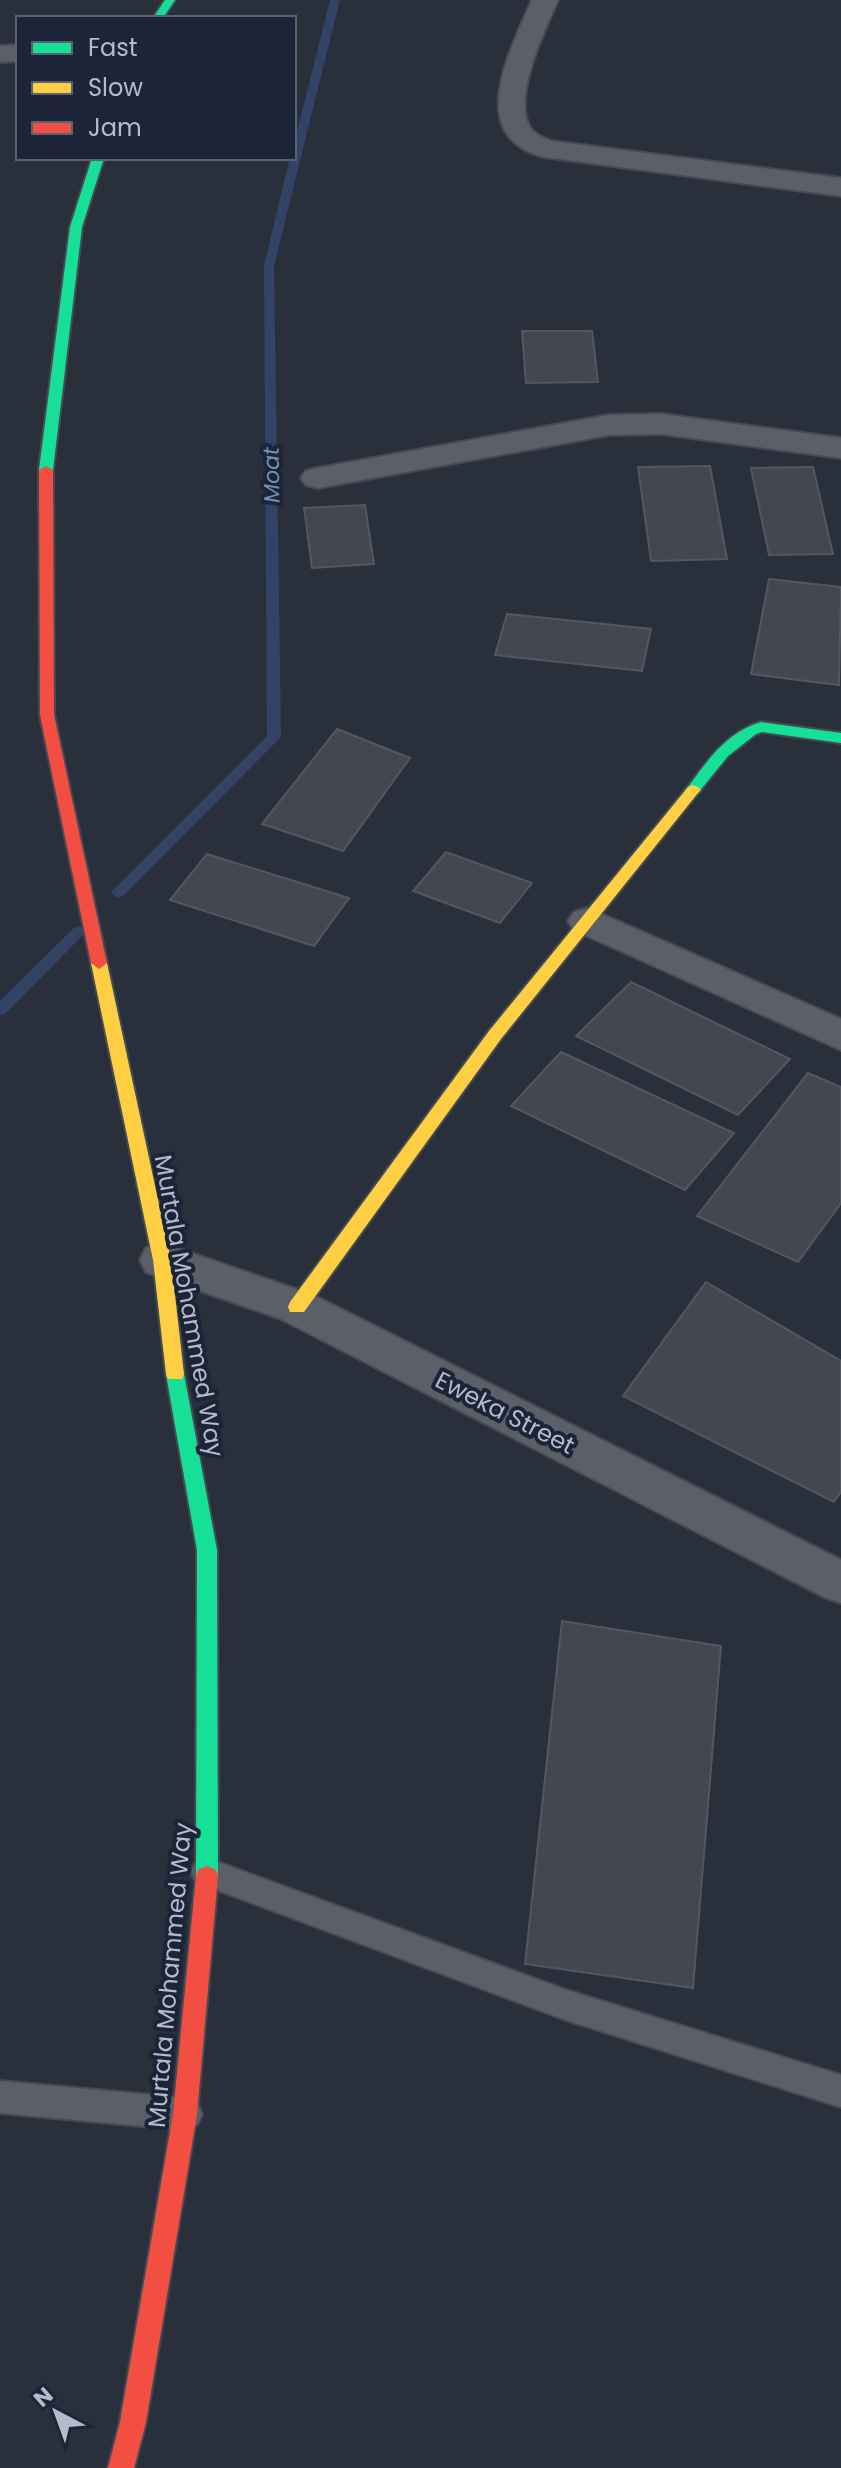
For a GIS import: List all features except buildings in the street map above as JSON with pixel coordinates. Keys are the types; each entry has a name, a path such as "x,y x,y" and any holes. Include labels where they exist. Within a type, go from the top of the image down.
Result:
{"street":[{"path":"545,0 513,79 513,113 521,135 544,149 841,187"},
{"name":"Murtala Mohammed Way","path":"97,160 76,227 46,471 47,715 162,1260 178,1395 207,1550 207,1872 185,2114 133,2422 121,2468"},
{"path":"318,478 609,425 661,424 841,448"},
{"path":"297,1307 495,1035 723,753 748,730 778,728 841,738"},
{"path":"588,921 841,1036"},
{"name":"Eweka Street","path":"162,1260 297,1307 841,1583"}],"lane":[{"path":"207,1872 563,2004 841,2091"},
{"path":"0,2097 185,2114"}],"waterway":[{"name":"Moat","path":"296,157 335,0"},
{"name":"Moat","path":"118,893 274,737 269,265 295,160"},
{"name":"Moat","path":"0,1010 79,931"}],"traffic: fast":[{"path":"159,16 170,0"},
{"path":"46,470 76,227 97,160"},
{"path":"693,790 722,752 740,737 761,727 841,738"},
{"path":"175,1374 207,1550 207,1876"}],"traffic: slow":[{"path":"297,1307 495,1035 693,790"},
{"path":"99,963 162,1260 175,1374"}],"traffic: jam":[{"path":"46,470 47,715 99,963"},
{"path":"121,2468 133,2422 185,2114 207,1876"}]}
